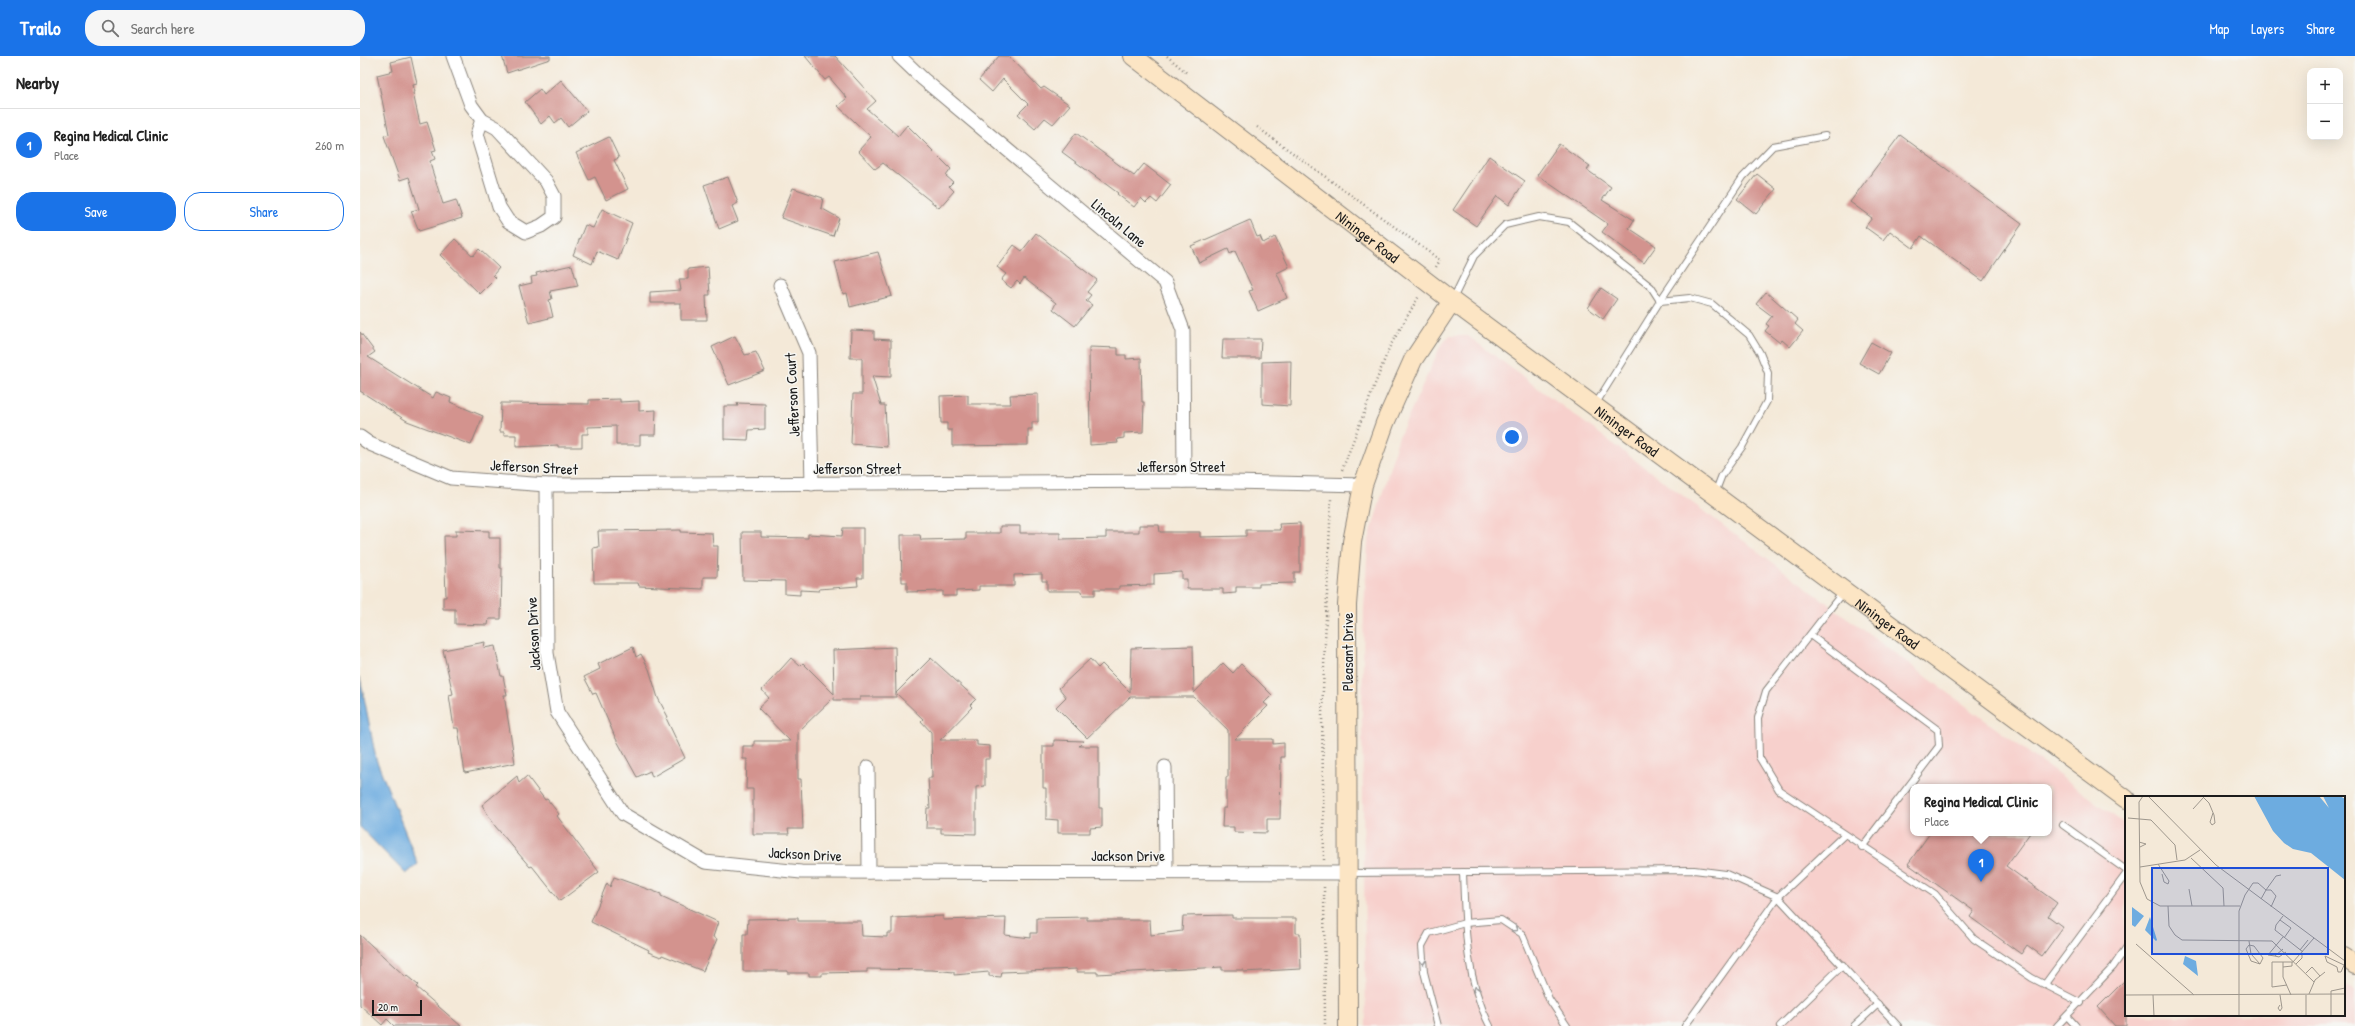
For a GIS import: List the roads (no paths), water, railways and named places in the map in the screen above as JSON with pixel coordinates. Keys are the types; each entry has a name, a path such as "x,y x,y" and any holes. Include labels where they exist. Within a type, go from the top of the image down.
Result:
{"street":[{"path":"453,56 471,105 482,120 497,128 546,181 554,196 554,217 541,226 526,232 508,221 499,207 477,134 482,120"},
{"name":"Lincoln Lane","path":"899,56 929,84 1165,282 1183,330 1184,481"},
{"name":"Nininger Road","path":"1133,56 1452,301 2125,798"},
{"name":"Jefferson Court","path":"780,285 809,354 812,484"},
{"name":"Pleasant Drive","path":"1348,1026 1347,606 1352,542 1363,485 1385,423 1413,360 1452,301"},
{"name":"Jefferson Street","path":"360,437 370,444 451,478 546,485 1184,481 1363,485"},
{"name":"Jackson Drive","path":"546,485 547,653 557,712 623,814 705,862 801,872 1166,871 1348,873"},
{"path":"1165,767 1166,871"},
{"path":"868,768 869,872"},
{"path":"2345,959 2355,966"}],"lane":[{"path":"1595,406 1660,301 1743,176 1773,146 1824,136"},
{"path":"1452,301 1474,256 1505,225 1539,217 1569,222 1651,287 1660,301"},
{"path":"1660,301 1690,298 1712,304 1748,335 1760,353 1768,373 1767,401 1742,447 1722,474 1715,495"},
{"path":"1844,590 1766,691 1758,718 1759,757 1779,790 1844,835 1935,894 1974,939 2045,984 2081,1003"},
{"path":"1810,635 1938,730 1939,746 1862,847"},
{"path":"2063,825 2125,869"},
{"path":"1686,1026 1778,896 1844,835"},
{"path":"1348,873 1694,870 1726,874 1778,896 1898,1026"},
{"path":"1463,872 1466,942 1473,980 1490,1026"},
{"path":"2045,984 2125,875"},
{"path":"1438,1026 1424,972 1422,946 1429,933 1465,923 1502,920 1522,934 1549,999 1567,1026"},
{"path":"2057,1026 2081,1003 2113,967 2125,949"},
{"path":"1780,1026 1843,966"},
{"path":"1854,1026 1878,1004"},
{"path":"2067,1016 2076,1026"}],"water":[{"path":"360,677 376,759 418,864 406,874 360,827"}],"place":[{"name":"Regina Medical Clinic","path":"1981,882"}]}
